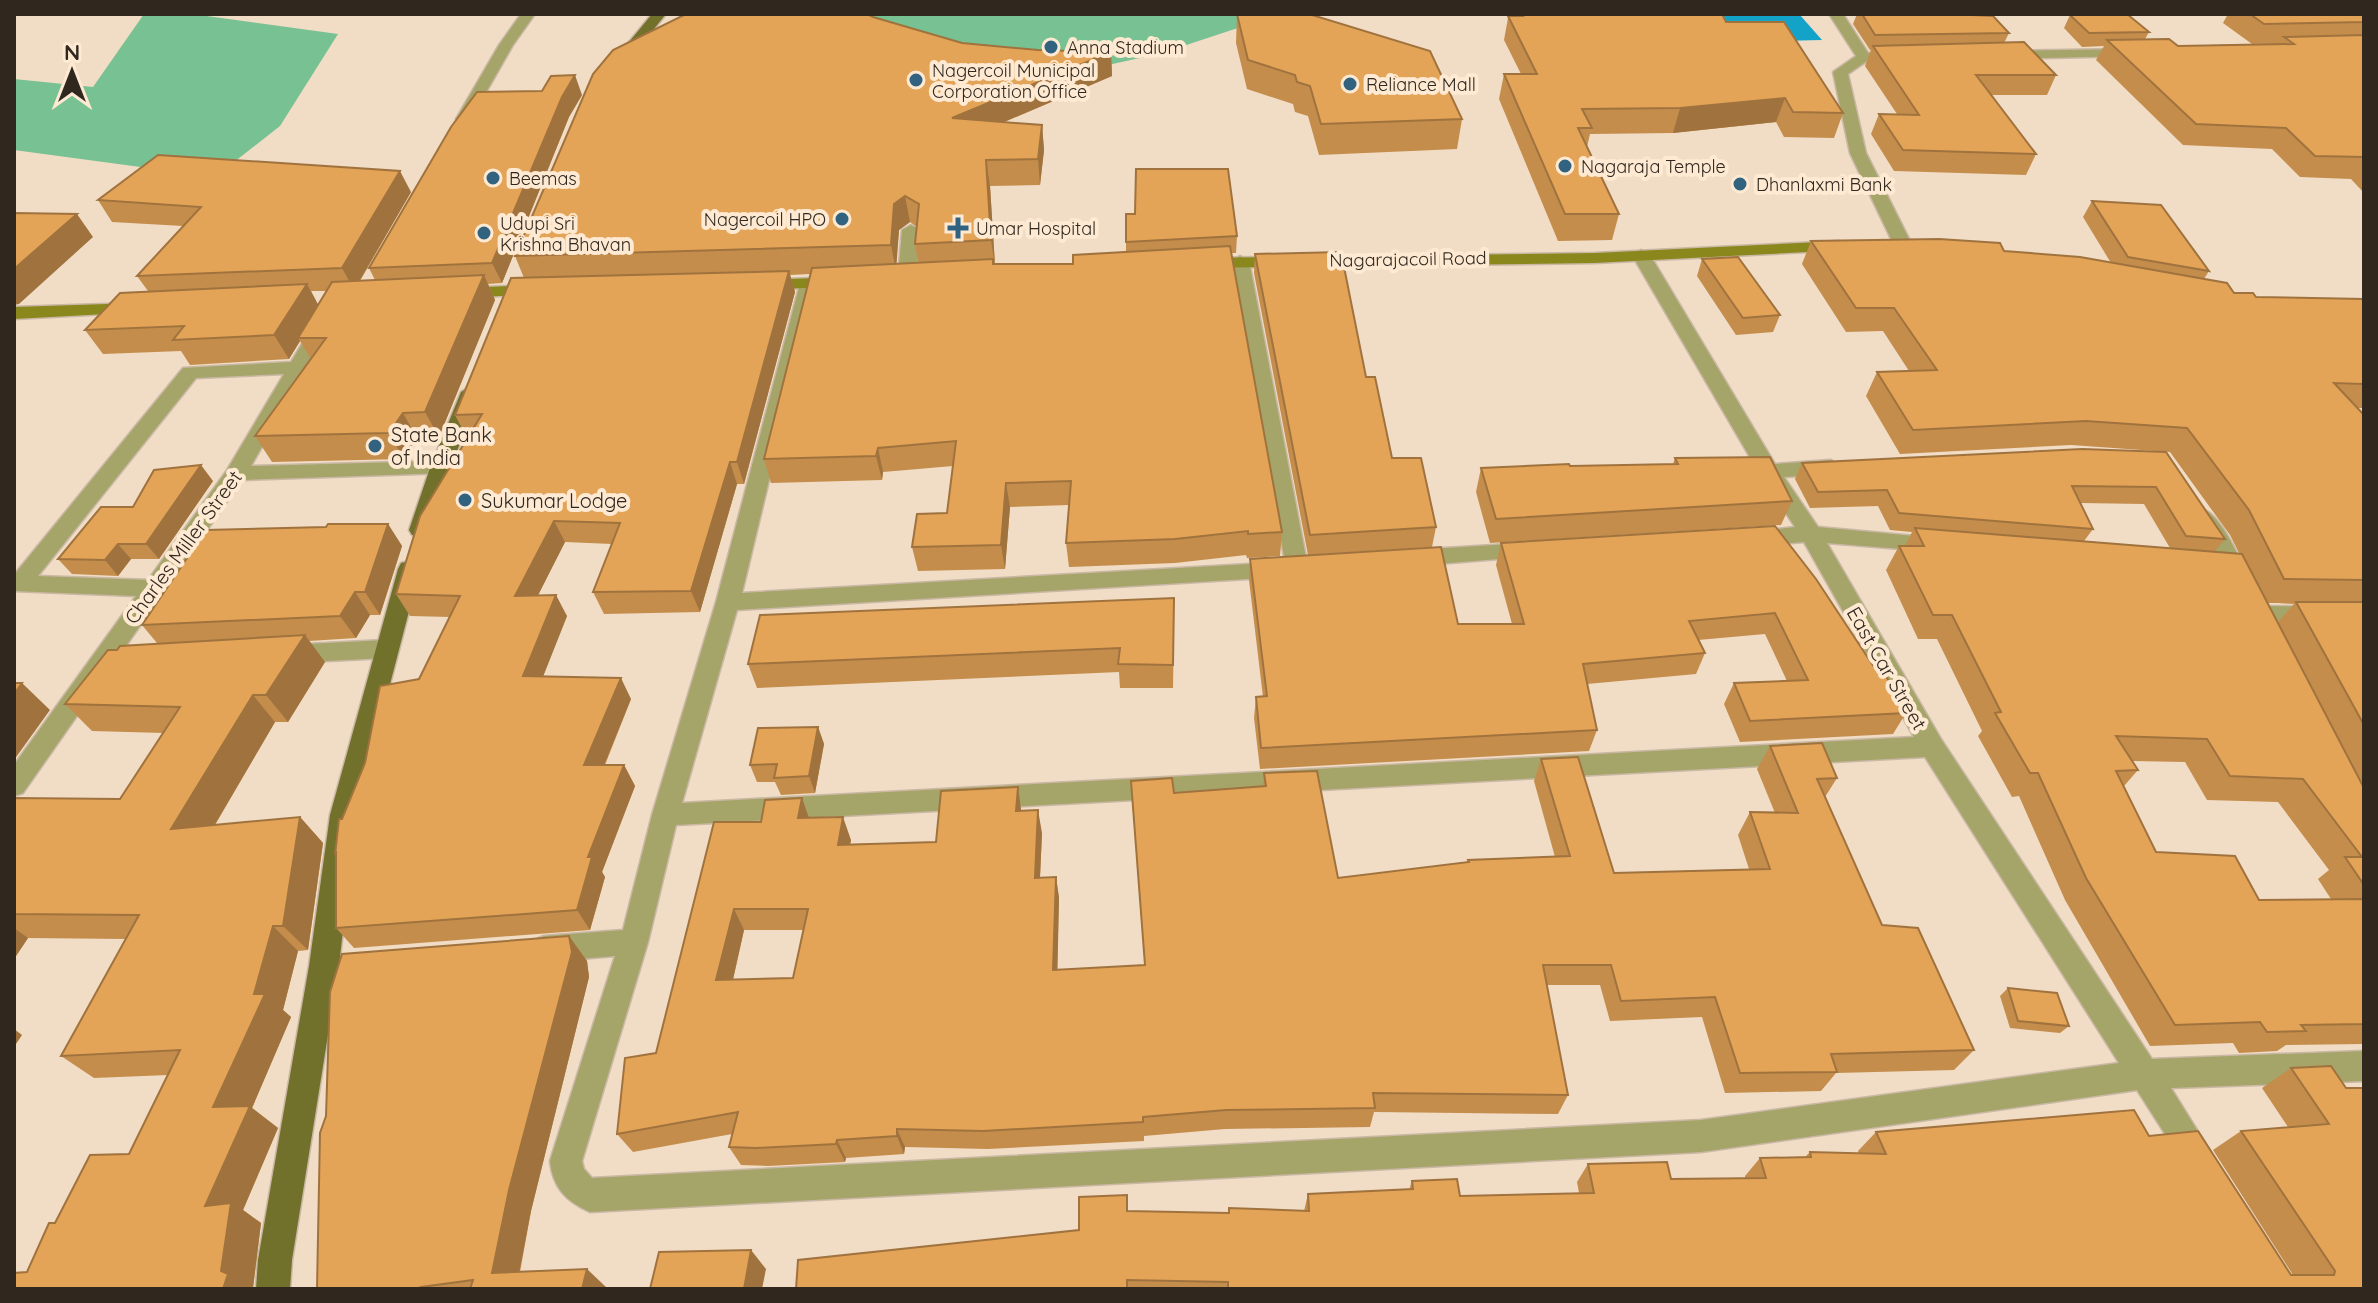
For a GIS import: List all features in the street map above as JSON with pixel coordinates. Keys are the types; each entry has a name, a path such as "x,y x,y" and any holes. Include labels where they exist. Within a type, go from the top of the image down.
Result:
{"main road":[{"path":"611,73 659,14"},
{"path":"500,320 515,284"},
{"path":"273,1289 275,1260 324,966 343,815 385,649 440,468 482,365"}],"street":[{"path":"453,138 506,45 528,14"},
{"path":"1836,14 1864,57"},
{"path":"1989,55 2145,53"},
{"path":"1902,244 1858,153 1840,72 1864,57 1911,56"},
{"path":"907,278 911,230"},
{"name":"Nagarajacoil Road","path":"1176,264 1641,255 1856,245"},
{"name":"East Car Street","path":"1641,255 1769,471 1811,534 1932,746 2214,1182"},
{"path":"1240,261 1297,568"},
{"path":"745,285 864,280"},
{"path":"437,295 515,284 559,290"},
{"path":"807,284 728,602 665,815 634,942 566,1161 576,1186 590,1195 1701,1136 2146,1074 2364,1066"},
{"path":"14,313 153,307"},
{"name":"Charles Miller Street","path":"14,785 151,588 236,473 330,313"},
{"path":"17,583 190,372 298,368"},
{"path":"1769,471 1855,465"},
{"path":"236,473 440,468"},
{"path":"2187,495 2219,541 2267,641"},
{"path":"1733,539 1811,534 1967,547"},
{"path":"1393,559 1548,550"},
{"path":"728,602 1322,565"},
{"path":"2201,566 2232,568"},
{"path":"17,583 151,588"},
{"path":"2253,614 2364,615"},
{"path":"259,655 385,649"},
{"path":"101,663 133,661"},
{"path":"665,815 1932,746"},
{"path":"510,952 634,942"},
{"path":"324,966 355,964"}],"green space":[{"path":"144,14 192,14 338,34 280,126 215,177 14,150 14,79 93,87"},
{"name":"Anna Stadium","path":"855,14 1263,14 1256,22 1162,53 1081,71 981,66"}],"water":[{"path":"1799,14 1822,40 1725,42 1704,16"}],"building":[{"path":"686,14 867,14 962,43 1038,50 1111,52 952,118 1042,125 1038,159 986,160 991,240 915,244 919,204 905,196 894,204 891,245 515,256 593,74 613,50"},
{"path":"1237,14 1309,14 1430,51 1462,119 1321,124 1310,86 1297,82 1295,75 1248,60"},
{"name":"Nagaraja Temple","path":"1722,14 1726,22 1784,22 1843,113 1793,112 1785,98 1680,108 1582,109 1592,128 1578,128 1619,214 1565,214 1504,74 1537,74 1508,16"},
{"path":"1862,14 1993,16 2009,33 1875,35"},
{"path":"2127,14 2149,32 2089,33 2070,15"},
{"path":"2250,14 2364,14 2364,22 2264,24"},
{"path":"2364,35 2364,157 2315,156 2286,128 2196,124 2107,40 2169,39 2178,46 2294,44 2284,37"},
{"path":"2024,42 2056,75 1976,75 2036,154 1903,150 1879,114 1919,115 1873,46"},
{"path":"575,75 562,97 492,263 369,268 451,127 477,92 542,91 551,76"},
{"path":"158,155 400,171 342,268 137,276 201,207 98,200"},
{"path":"1136,169 1228,169 1237,236 1126,242 1126,214 1135,214"},
{"path":"2092,201 2161,205 2209,271 2128,257"},
{"path":"14,213 77,214 14,269"},
{"path":"1939,239 2000,243 2004,251 2080,257 2227,283 2234,293 2253,293 2256,297 2364,299 2364,384 2334,383 2364,415 2364,580 2284,579 2249,510 2187,428 2086,421 1913,430 1877,372 1937,370 1894,308 1856,308 1811,241"},
{"path":"1230,246 1282,532 1248,534 1248,531 1175,539 1066,543 1071,481 1006,483 1001,545 912,547 917,514 947,513 956,441 878,448 876,456 764,459 812,268 993,259 993,264 1073,264 1073,255"},
{"path":"1341,252 1366,377 1375,377 1392,458 1421,458 1436,527 1310,535 1255,254"},
{"path":"1738,257 1780,315 1743,318 1702,259"},
{"path":"789,271 737,462 730,462 691,591 593,592 620,523 554,521 515,596 556,595 523,676 621,678 584,765 624,765 588,857 592,857 577,910 336,928 336,851 335,855 339,819 342,819 365,763 380,686 419,679 460,596 396,594 420,516 482,414 455,415 511,278"},
{"path":"484,275 425,412 403,413 389,433 255,436 326,338 298,338 332,282"},
{"path":"307,284 274,335 173,340 184,326 85,330 120,293"},
{"path":"2082,449 2166,452 2225,539 2186,536 2156,487 2072,486 2093,529 1899,513 1887,490 1818,492 1802,463"},
{"path":"1770,457 1792,501 1496,519 1481,468 1678,464 1675,458"},
{"path":"201,465 146,544 118,544 105,560 58,559 101,507 133,507 154,470"},
{"path":"328,524 388,524 365,592 355,592 340,616 142,625 206,530 326,527"},
{"path":"1775,526 1816,579 1880,676 1886,676 1906,713 1750,721 1734,683 1808,680 1775,613 1689,621 1705,653 1583,664 1597,730 1261,748 1256,697 1267,696 1250,559 1441,547 1458,624 1524,624 1501,543"},
{"path":"1915,528 2242,554 2364,788 2364,885 2345,857 2362,857 2303,779 2230,776 2207,739 2116,736 2138,770 2116,771 2156,852 2235,856 2259,900 2364,899 2364,1024 2301,1025 2306,1031 2267,1032 2260,1022 2175,1025 2086,878 2038,773 2030,773 1995,713 2001,712 1952,615 1933,615 1899,546 1924,546"},
{"path":"1174,598 1173,665 1118,664 1120,648 748,664 760,615"},
{"path":"2296,602 2364,602 2364,725"},
{"path":"305,635 266,695 253,695 171,829 300,817 283,926 273,926 254,994 265,994 213,1107 250,1106 205,1206 231,1203 221,1271 228,1274 223,1289 14,1289 14,1273 27,1272 49,1223 55,1223 90,1155 129,1154 180,1050 61,1056 139,915 14,914 14,798 120,799 180,707 65,704 108,650 117,650 120,646"},
{"path":"14,683 22,683 14,694"},
{"path":"818,727 809,776 774,778 777,764 750,765 758,728"},
{"path":"1822,743 1837,778 1817,779 1882,925 1918,928 1974,1050 1831,1054 1837,1072 1740,1073 1715,997 1621,1001 1611,965 1543,965 1568,1095 1373,1093 1375,1108 1226,1110 1143,1117 1143,1122 983,1131 897,1129 897,1136 837,1140 836,1144 756,1148 729,1147 738,1112 617,1134 625,1058 656,1053 714,822 761,822 765,800 802,798 798,818 843,817 838,845 936,842 941,791 1018,787 1016,811 1038,810 1035,878 1056,877 1053,970 1145,965 1131,781 1172,778 1174,793 1266,786 1264,773 1317,771 1338,878 1468,860 1570,856 1541,759 1578,757 1614,873 1770,869 1750,812 1798,813 1770,746","holes":["734,909 808,909 793,978 716,980"]},
{"path":"569,936 572,952 509,1190 492,1273 587,1269 582,1289 470,1289 473,1280 416,1289 317,1289 320,1133 326,1116 330,992 342,954"},
{"path":"2008,988 2057,993 2069,1026 2018,1021"},
{"path":"2331,1066 2346,1088 2364,1088 2364,1289 1228,1289 1228,1282 1127,1280 1127,1289 796,1289 798,1260 1079,1230 1079,1197 1127,1195 1127,1211 1229,1213 1229,1208 1309,1211 1308,1194 1413,1189 1412,1181 1457,1179 1460,1196 1594,1193 1588,1164 1667,1162 1671,1179 1766,1178 1760,1158 1811,1157 1810,1152 1886,1154 1876,1132 2134,1110 2149,1136 2198,1131 2291,1275 2334,1275 2335,1271 2241,1131 2329,1124 2291,1068"},
{"path":"751,1250 744,1289 650,1289 659,1252"}],"place":[{"name":"Anna Stadium","path":"1051,47"},
{"name":"Nagercoil Municipal Corporation Office","path":"916,80"},
{"name":"Reliance Mall","path":"1350,84"},
{"name":"Nagaraja Temple","path":"1565,166"},
{"name":"Beemas","path":"493,178"},
{"name":"Dhanlaxmi Bank","path":"1740,184"},
{"name":"Nagercoil HPO","path":"842,219"},
{"name":"Umar Hospital","path":"958,228"},
{"name":"Udupi Sri Krishna Bhavan","path":"484,233"},
{"name":"State Bank of India","path":"375,446"},
{"name":"Sukumar Lodge","path":"465,500"}]}
